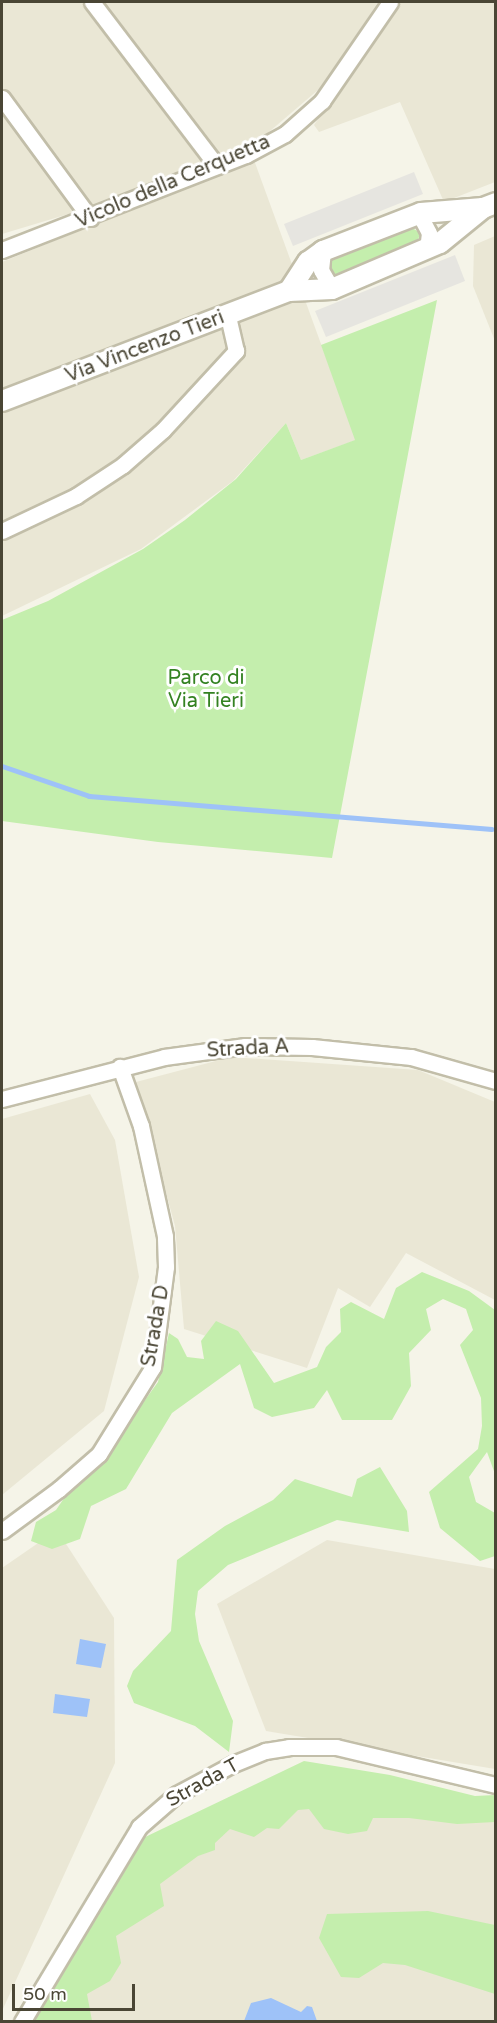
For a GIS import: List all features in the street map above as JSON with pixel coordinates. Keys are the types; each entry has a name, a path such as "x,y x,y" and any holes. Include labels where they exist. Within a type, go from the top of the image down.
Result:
{"street":[{"path":"92,2 217,166"},
{"name":"Vicolo della Cerquetta","path":"2,250 90,218 261,148 305,120 390,2"},
{"path":"2,98 90,218"},
{"name":"Via Vincenzo Tieri","path":"289,291 313,257 323,251 419,214 489,206"},
{"name":"Via Vincenzo Tieri","path":"2,401 289,291 332,289 427,249 447,238 489,206"},
{"path":"419,214 429,233 427,249"},
{"path":"323,251 321,270 332,289"},
{"path":"2,531 26,522 84,491 123,465 170,424 236,351 228,316"},
{"name":"Strada A","path":"2,1099 120,1067 204,1051 290,1046 411,1057 495,1082"},
{"name":"Strada D","path":"2,1531 59,1489 99,1454 153,1367 166,1268 165,1236 141,1126 120,1067"},
{"name":"Strada T","path":"22,2022 139,1827 177,1794 233,1764 264,1751 289,1747 336,1747 495,1785"}],"shaded area":[{"path":"2,2 378,2 325,84 256,143 95,206 2,234"},
{"path":"398,2 495,2 495,182 444,202 400,102 319,132 314,125"},
{"path":"254,160 356,440 301,460 286,423 233,481 141,549 2,616 2,262"},
{"path":"414,172 423,194 293,246 284,224"},
{"path":"495,236 495,341 473,286 474,245"},
{"path":"455,255 465,281 326,337 315,311"},
{"path":"231,1057 418,1070 495,1102 495,1300 406,1253 370,1307 338,1288 307,1368 184,1329 175,1226 136,1082"},
{"path":"90,1094 115,1140 139,1277 104,1411 2,1495 2,1119"},
{"path":"57,1530 114,1618 115,1763 2,2011 2,1568"},
{"path":"327,1540 495,1569 495,1769 266,1731 217,1604"},
{"path":"229,1797 495,1810 495,2021 65,2022 141,1863"}],"green space":[{"path":"408,225 420,233 417,244 338,276 327,270 330,257"},
{"name":"Parco di Via Tieri","path":"437,300 332,858 158,842 2,821 2,620 48,601 143,549 185,520 236,479 286,423 301,460 355,440 321,345"},
{"path":"422,1272 469,1291 495,1310 495,1474 487,1452 469,1477 476,1502 495,1513 495,1556 480,1561 440,1528 429,1492 478,1449 482,1426 481,1398 460,1345 473,1330 466,1309 443,1299 426,1309 431,1330 409,1353 411,1386 392,1420 342,1420 327,1390 314,1408 272,1417 254,1408 240,1364 172,1413 126,1489 91,1506 80,1539 52,1549 31,1541 36,1522 56,1510 71,1488 98,1465 158,1382 169,1333 178,1339 187,1357 204,1359 201,1341 216,1321 238,1331 274,1383 317,1367 326,1347 341,1332 340,1309 351,1302 384,1319 396,1288"},
{"path":"380,1467 407,1511 409,1532 337,1520 228,1565 198,1591 195,1614 199,1641 233,1721 229,1752 195,1726 134,1703 127,1686 133,1671 171,1631 177,1560 225,1526 273,1500 295,1479 352,1497 357,1479"},
{"path":"304,1761 390,1775 475,1796 495,1795 495,1822 457,1824 409,1818 373,1818 367,1831 348,1834 324,1829 309,1809 298,1810 279,1829 267,1828 254,1837 230,1829 215,1843 215,1850 198,1856 160,1884 164,1906 116,1936 121,1963 110,1981 87,1994 92,2021 31,2022 141,1839"},
{"path":"428,1911 495,1925 495,1994 405,1965 383,1963 359,1978 341,1977 319,1938 327,1914"}],"water":[{"path":"80,1639 106,1644 101,1668 76,1664"},
{"path":"55,1694 90,1699 87,1717 53,1713"},
{"path":"271,1998 301,2012 307,2006 312,2007 317,2021 244,2021 251,2003"}],"waterway":[{"path":"2,766 89,796 492,829"}]}
